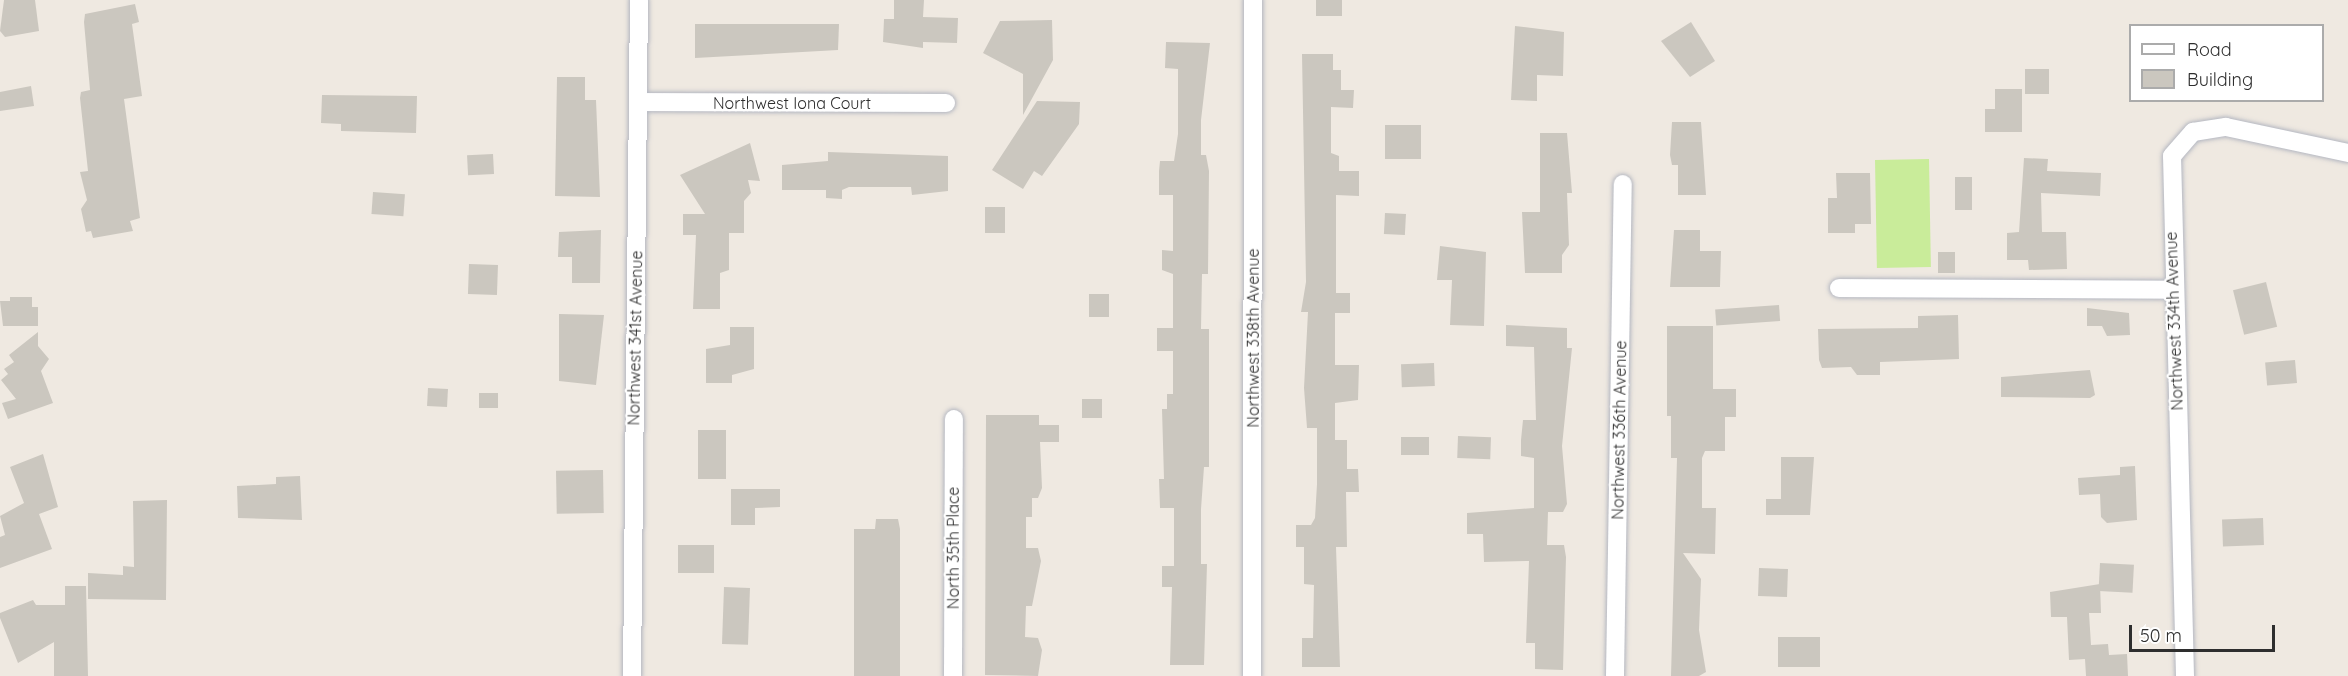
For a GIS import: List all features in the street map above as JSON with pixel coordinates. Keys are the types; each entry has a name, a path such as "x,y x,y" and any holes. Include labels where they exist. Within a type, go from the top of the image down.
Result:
{"street":[{"name":"Northwest 341st Avenue","path":"632,676 639,0"},
{"name":"Northwest 338th Avenue","path":"1252,676 1253,0"},
{"name":"Northwest Iona Court","path":"638,102 946,103"},
{"name":"Northwest 334th Avenue","path":"2185,676 2170,167 2177,147 2193,132 2226,127 2348,153"},
{"name":"Northwest 336th Avenue","path":"1615,676 1623,184"},
{"path":"1839,288 2172,290"},
{"name":"North 35th Place","path":"953,676 954,419"}],"green space":[{"path":"1929,159 1931,267 1877,268 1875,160"}],"building":[{"path":"4,0 35,0 39,31 5,37 0,31"},
{"path":"894,0 924,0 923,17 958,18 957,43 923,42 923,48 883,42 884,19 894,19"},
{"path":"1316,0 1342,0 1342,16 1316,16"},
{"path":"135,4 139,22 132,24 142,96 124,99 140,218 130,221 133,231 93,238 91,231 86,232 81,209 87,200 80,172 88,171 80,98 81,92 90,90 85,14"},
{"path":"1052,20 1053,60 1023,115 1023,74 983,53 1000,21"},
{"path":"1691,22 1715,61 1690,77 1661,41"},
{"path":"695,24 839,24 838,50 695,58"},
{"path":"1515,26 1564,32 1563,76 1537,75 1537,101 1511,100"},
{"path":"1166,42 1210,43 1201,120 1201,155 1206,155 1209,171 1208,274 1202,274 1201,329 1209,329 1209,467 1204,467 1201,509 1201,564 1207,564 1204,665 1170,665 1172,587 1162,587 1162,566 1174,566 1174,508 1160,508 1159,479 1164,479 1162,409 1167,409 1167,394 1173,394 1173,351 1157,351 1157,328 1173,328 1173,274 1162,270 1162,250 1173,251 1173,195 1159,195 1159,171 1160,161 1174,161 1178,134 1178,69 1165,68"},
{"path":"1302,54 1333,54 1333,70 1341,70 1341,90 1354,90 1353,108 1331,107 1331,153 1339,156 1339,171 1359,171 1359,196 1336,195 1336,293 1350,293 1350,313 1335,313 1335,365 1359,365 1358,400 1335,403 1335,440 1347,440 1347,469 1358,469 1359,492 1346,492 1347,547 1336,547 1340,667 1302,667 1302,638 1313,638 1314,585 1304,584 1304,547 1296,547 1296,525 1311,525 1315,518 1317,428 1307,428 1304,388 1308,312 1301,312 1306,282"},
{"path":"2025,69 2049,69 2049,94 2025,94"},
{"path":"557,77 585,77 585,100 596,100 600,197 555,196"},
{"path":"31,86 34,106 0,111 0,92"},
{"path":"1995,89 2022,89 2022,132 1985,132 1985,109 1995,109"},
{"path":"322,95 417,96 416,133 341,131 341,124 321,123"},
{"path":"1037,101 1080,102 1079,124 1042,176 1034,171 1023,189 992,170"},
{"path":"1672,122 1701,122 1706,195 1678,195 1678,165 1672,165 1670,155"},
{"path":"1385,125 1421,125 1421,159 1385,159"},
{"path":"1540,133 1567,133 1572,193 1567,193 1569,245 1562,255 1562,273 1525,273 1522,212 1540,212"},
{"path":"750,143 760,181 748,180 751,193 744,201 744,233 729,233 729,270 720,273 720,309 693,309 696,235 683,235 683,214 705,214 680,175"},
{"path":"828,152 948,156 948,191 912,195 911,187 849,187 842,190 842,199 826,198 826,190 782,190 782,165 828,161"},
{"path":"493,154 494,174 468,175 467,155"},
{"path":"2024,158 2048,159 2047,171 2101,173 2100,196 2041,193 2042,232 2066,232 2067,269 2029,270 2028,260 2007,260 2007,233 2019,232"},
{"path":"1836,173 1870,173 1871,224 1855,224 1855,233 1828,233 1828,198 1837,198"},
{"path":"1955,177 1972,177 1972,210 1955,210"},
{"path":"373,192 405,194 403,216 371,214"},
{"path":"985,207 1005,207 1005,233 985,233"},
{"path":"1385,213 1406,214 1405,235 1384,234"},
{"path":"601,230 600,283 572,283 572,257 558,257 559,232"},
{"path":"1674,230 1700,230 1700,251 1721,251 1720,287 1670,287"},
{"path":"1440,246 1486,252 1484,326 1450,325 1452,280 1437,280"},
{"path":"1938,252 1955,252 1955,273 1938,273"},
{"path":"469,264 498,265 497,295 468,294"},
{"path":"2266,282 2277,327 2244,335 2233,290"},
{"path":"1089,294 1109,294 1109,317 1089,317"},
{"path":"10,297 32,297 32,307 38,307 38,326 3,326 0,301 10,301"},
{"path":"1779,305 1780,321 1716,325 1715,309"},
{"path":"2087,308 2129,313 2130,335 2107,336 2102,326 2087,326"},
{"path":"559,314 604,315 596,385 559,381"},
{"path":"1958,315 1959,359 1880,362 1880,375 1857,375 1851,367 1822,368 1819,360 1818,329 1918,328 1918,316"},
{"path":"1506,325 1567,328 1567,348 1572,348 1562,446 1567,504 1563,512 1548,512 1547,545 1564,545 1566,557 1563,670 1535,669 1535,643 1526,643 1529,561 1484,562 1483,534 1467,534 1467,513 1534,508 1534,458 1521,456 1521,440 1523,420 1536,420 1534,347 1506,346"},
{"path":"1667,326 1713,326 1713,389 1736,389 1736,417 1725,417 1725,451 1705,451 1702,458 1702,508 1716,508 1715,554 1683,553 1701,579 1699,630 1706,672 1699,676 1671,676 1677,458 1671,458 1671,416 1667,416"},
{"path":"730,327 754,327 754,369 732,375 732,383 706,383 706,349 730,345"},
{"path":"38,332 38,346 49,359 41,371 53,403 8,419 2,403 16,399 1,380 8,374 4,369 14,362 9,355"},
{"path":"2295,360 2297,383 2267,386 2265,363"},
{"path":"1434,363 1435,386 1402,387 1401,364"},
{"path":"2090,370 2095,395 2090,398 2001,397 2001,377"},
{"path":"428,388 448,389 447,407 427,406"},
{"path":"479,393 498,393 498,408 479,408"},
{"path":"1082,399 1102,399 1102,418 1082,418"},
{"path":"986,415 1039,415 1039,425 1059,425 1059,442 1040,442 1042,488 1038,498 1032,498 1032,517 1026,517 1026,548 1038,548 1041,561 1032,606 1026,606 1025,637 1038,638 1042,650 1038,676 985,675"},
{"path":"698,430 726,430 726,479 698,479"},
{"path":"1458,436 1491,437 1490,459 1457,458"},
{"path":"1401,437 1429,437 1429,455 1401,455"},
{"path":"43,454 58,507 39,514 52,549 0,568 0,537 5,535 0,516 24,503 10,467"},
{"path":"1781,457 1814,457 1810,515 1766,515 1766,499 1781,499"},
{"path":"2135,466 2137,520 2107,523 2101,517 2100,494 2079,495 2078,478 2120,475 2120,467"},
{"path":"603,470 604,513 557,514 556,471"},
{"path":"300,476 302,520 238,518 237,486 276,484 276,477"},
{"path":"731,489 780,489 780,507 755,508 755,525 731,525"},
{"path":"167,500 166,600 88,599 88,573 123,575 123,566 134,567 133,501"},
{"path":"2263,518 2264,545 2223,546 2222,519"},
{"path":"876,519 898,519 900,529 900,676 854,676 854,529 875,529"},
{"path":"678,545 714,545 714,573 678,573"},
{"path":"2100,563 2134,565 2132,593 2099,591"},
{"path":"1759,568 1788,569 1787,597 1758,596"},
{"path":"2100,584 2101,613 2089,613 2091,645 2108,644 2109,655 2127,654 2128,676 2086,676 2085,659 2069,660 2067,617 2051,617 2050,592"},
{"path":"65,586 86,586 88,676 54,676 54,642 18,663 0,618 0,613 33,600 36,605 65,605"},
{"path":"724,587 750,588 748,645 722,644"},
{"path":"1778,637 1820,637 1820,667 1778,667"}]}
